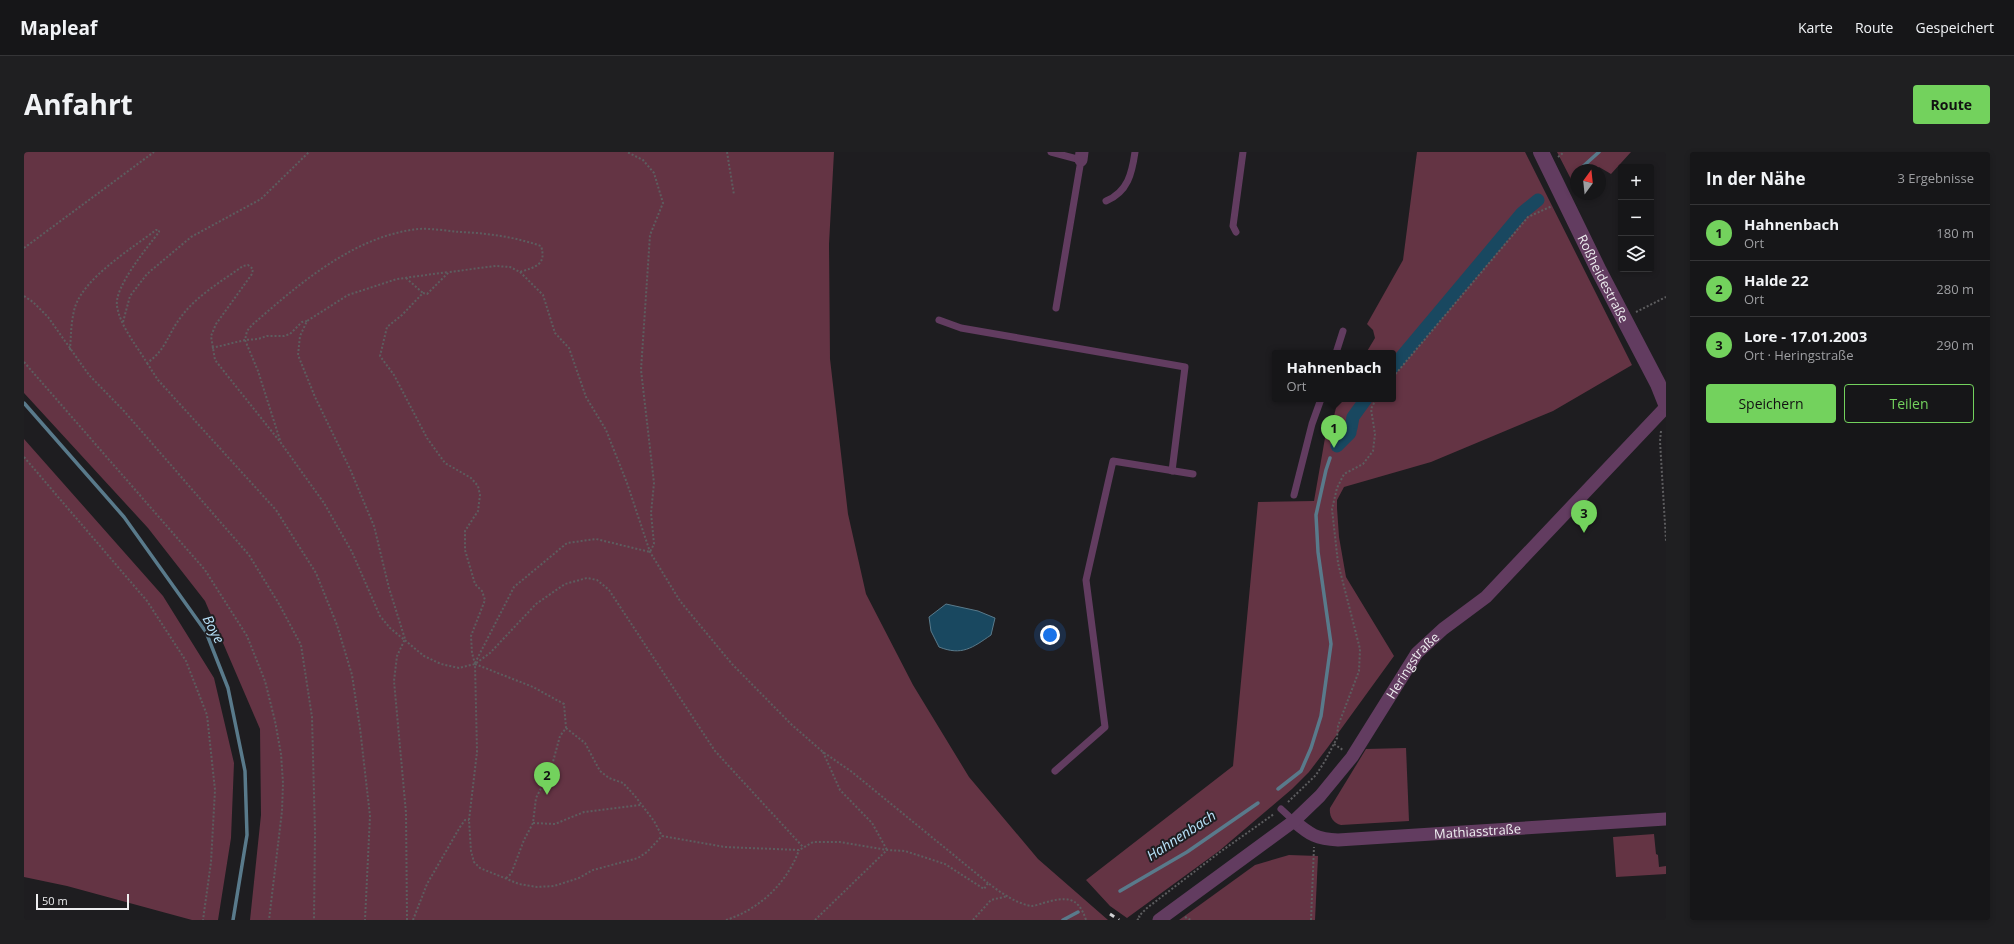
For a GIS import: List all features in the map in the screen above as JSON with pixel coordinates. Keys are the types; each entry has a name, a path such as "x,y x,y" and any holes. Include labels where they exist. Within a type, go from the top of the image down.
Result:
{"street":[{"name":"Roßheidestraße","path":"1541,152 1599,271 1658,384 1664,408"},
{"name":"Heringstraße","path":"1159,920 1294,821 1320,796 1352,757 1417,653 1443,629 1486,597 1664,408"},
{"name":"Mathiasstraße","path":"1294,821 1319,839 1338,840 1666,819"}],"lane":[{"path":"1051,152 1082,156 1056,308"},
{"path":"1106,201 1122,191 1130,179 1136,152"},
{"path":"1236,232 1233,226 1243,152"},
{"path":"939,320 960,328 1185,367 1172,471"},
{"path":"1337,350 1343,331"},
{"path":"1294,495 1312,424 1320,402"},
{"path":"1055,771 1104,727 1086,580 1113,462 1193,474"},
{"path":"1281,809 1294,821"}],"path":[{"path":"24,248 154,152"},
{"path":"123,323 130,296 146,274 191,237 261,198 309,152"},
{"path":"627,152 643,160 654,173 663,203 650,234 641,370 654,483 651,512 654,544 650,552"},
{"path":"727,152 734,195"},
{"path":"1557,158 1564,152"},
{"path":"1396,373 1528,216 1544,210"},
{"path":"281,443 258,371 245,340 247,331 252,325 317,272 349,251 365,243 418,229 483,233 525,240 540,246 543,252 540,264 536,267 520,272"},
{"path":"70,350 72,321 80,296 97,277 156,230 159,230 120,290 117,298 117,306 123,323 158,380 276,510 316,573 337,625 352,675 360,728 370,816 365,920"},
{"path":"147,363 164,348 172,329 182,315 210,290 243,266 248,265 253,269 252,274 216,324 211,336 212,348 216,360 281,443 324,503 352,552 380,616 390,628 424,656 441,664 459,668 475,664 504,640 527,613 545,597 565,584 587,578 597,580 609,590 715,751 803,848"},
{"path":"212,348 267,336 284,336 290,334 302,322 307,321 348,295 382,283 406,278 496,266 510,267 520,272 542,295 555,333 569,348 586,397 606,430 627,483 650,552 680,601 732,664 792,725 823,752 852,772 988,883 1008,896 1032,906 1068,898 1079,904 1086,920"},
{"path":"449,272 427,294 423,293 402,315 387,326 380,356 394,375 427,438 445,463 471,478 478,486 480,495 478,510 464,531 465,550 475,584 482,591 485,600 471,636 472,653 475,664 477,752 469,820 474,862 480,868 505,879 537,887 554,886 579,878 593,870 638,858 647,852 662,836"},
{"path":"406,278 423,293"},
{"path":"24,296 34,302 48,317 89,375 124,411 249,555 279,604 301,645 312,718 315,832 314,920"},
{"path":"1624,318 1666,298"},
{"path":"307,321 300,336 298,355 315,397 350,469 374,526 389,588 405,639 397,656 394,680 406,813 407,920"},
{"path":"24,362 205,570 247,636 265,681 275,721 282,769 282,811 269,920"},
{"path":"1137,920 1140,918 1139,916 1141,913 1147,908 1220,852 1281,809 1316,775 1337,738 1338,726 1359,671 1360,649 1338,563 1332,509 1337,488 1344,474 1363,464 1373,451 1375,434 1371,409 1374,402"},
{"path":"1664,408 1660,441 1666,540"},
{"path":"24,457 147,601 186,661 207,715 216,790 211,862 203,920"},
{"path":"475,664 514,587 566,543 596,539 650,552"},
{"path":"475,664 533,687 564,704 566,728 560,736 551,769 536,798 533,823 524,840 511,874 505,879"},
{"path":"566,728 585,743 600,771 609,778 623,783 635,796 654,821 662,836"},
{"path":"823,752 840,790 872,823 887,850"},
{"path":"533,823 555,824 584,812 641,805"},
{"path":"413,920 427,884 460,827 465,820 469,820"},
{"path":"662,836 725,846 798,850 813,842 840,842 887,850 905,851 945,864 984,889 988,883"},
{"path":"1311,920 1315,836"},
{"path":"726,920 749,909 766,898 786,878 794,864 798,850"},
{"path":"815,920 887,850"},
{"path":"973,920 991,900 1008,896"}],"shaded area":[{"path":"24,152 834,152 829,244 830,359 848,514 866,594 913,685 969,777 1038,859 1108,920 250,920 261,815 260,729 205,601 148,528 24,393"},
{"path":"1417,152 1525,152 1632,365 1553,411 1431,462 1344,487 1337,500 1337,508 1339,537 1346,577 1394,656 1309,772 1292,789 1219,851 1127,918 1110,906 1086,880 1233,766 1258,502 1314,501 1325,438 1331,429 1337,402 1396,402 1396,350 1368,350 1375,338 1373,330 1367,324 1403,260"},
{"path":"1557,152 1631,152 1620,164 1618,164 1618,166 1611,174 1606,171 1606,164 1570,164 1570,177"},
{"path":"24,439 163,596 214,678 234,763 231,838 218,920 192,920 67,886 24,877"},
{"path":"1406,748 1409,821 1341,825 1334,821 1331,816 1330,808 1366,749"},
{"path":"1654,834 1659,867 1666,866 1666,874 1616,877 1613,837"},
{"path":"1289,855 1318,856 1315,920 1179,920 1255,865"}],"water":[{"path":"946,604 978,611 995,618 991,635 978,644 961,651 947,650 939,647 931,631 929,617"}],"waterway":[{"name":"Hahnenbach","path":"1586,164 1599,152"},
{"name":"Hahnenbach","path":"1396,363 1522,213 1538,200"},
{"name":"Hahnenbach","path":"1351,428 1353,417 1364,402"},
{"name":"Boye","path":"24,403 124,517 206,632 228,688 245,771 247,835 233,920"},
{"name":"Hahnenbach","path":"1337,446 1350,433"},
{"name":"Hahnenbach","path":"1278,789 1301,771 1311,748 1321,716 1331,644 1318,552 1316,515 1330,458"},
{"name":"Hahnenbach","path":"1120,891 1187,852 1258,803"},
{"name":"Hahnenbach","path":"1063,920 1078,912"}],"railway":[{"path":"1110,914 1119,920"}],"place":[{"name":"Hahnenbach","path":"1334,448"},
{"name":"Lore - 17.01.2003","path":"1584,533"},
{"name":"Halde 22","path":"547,795"}]}
